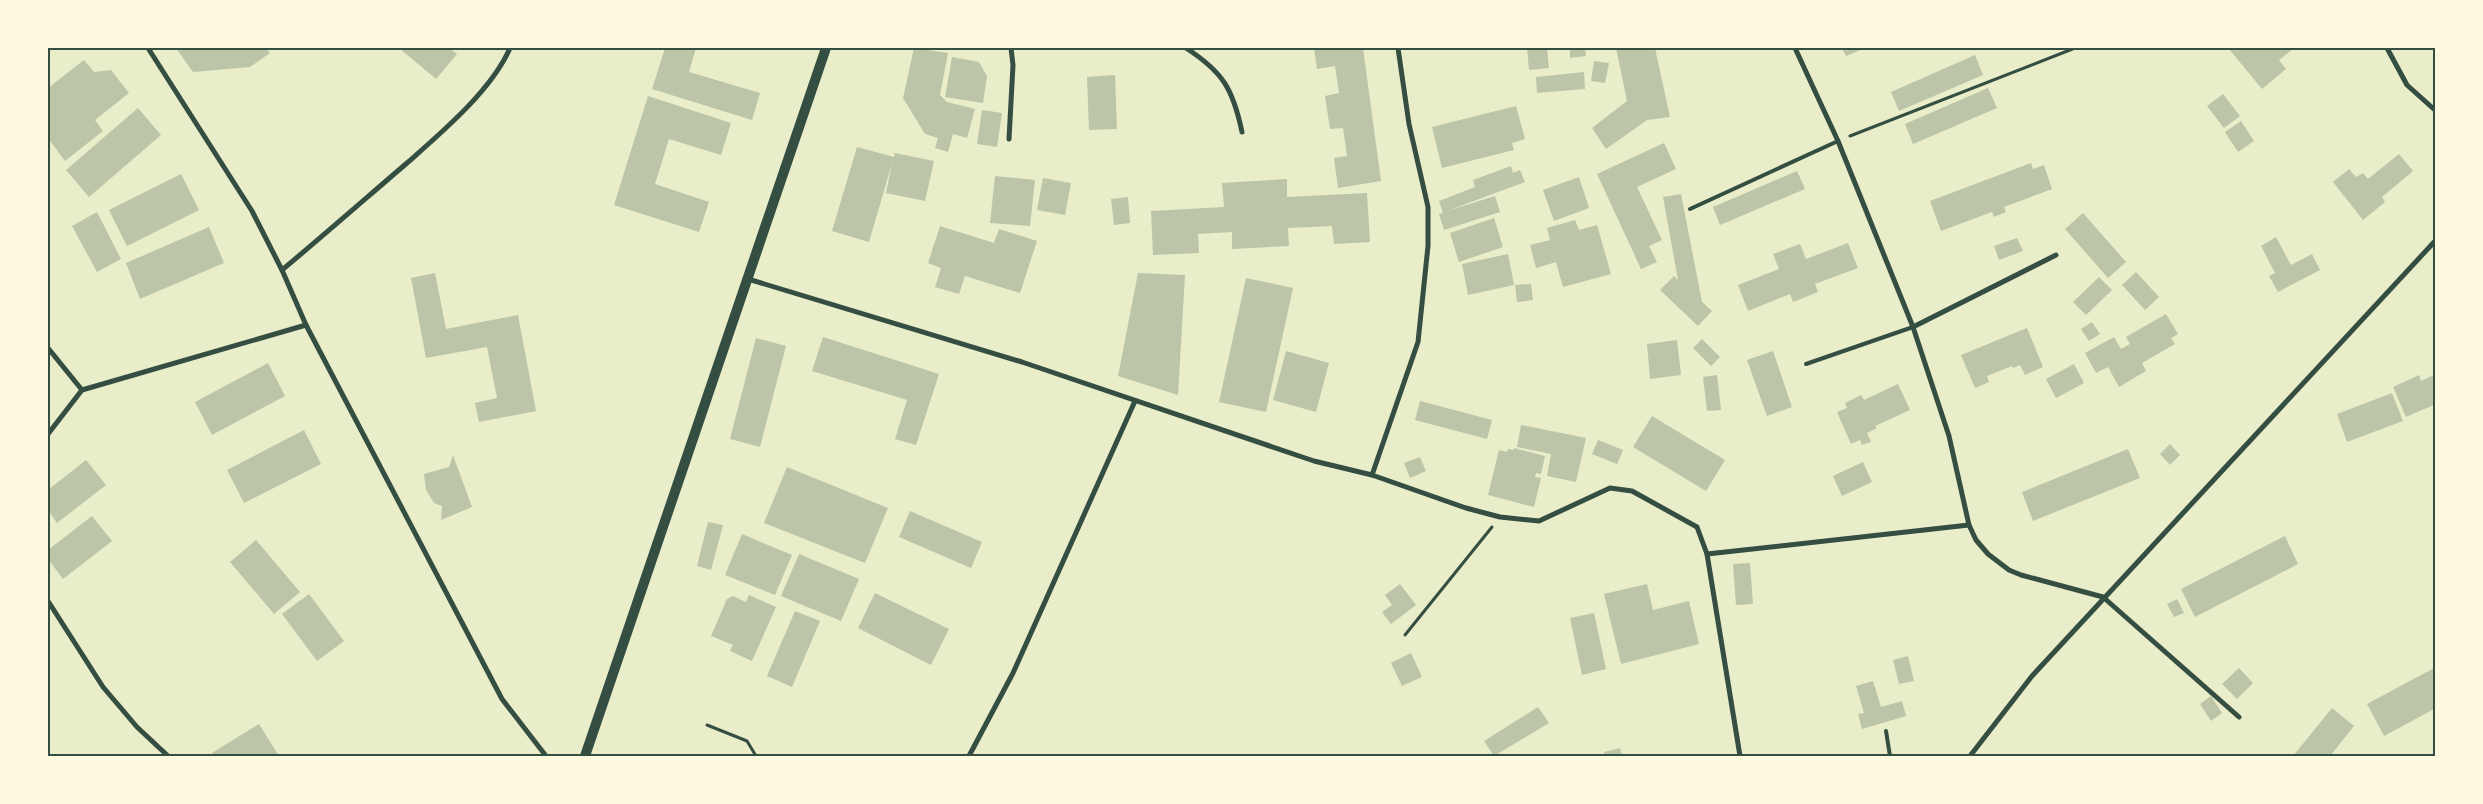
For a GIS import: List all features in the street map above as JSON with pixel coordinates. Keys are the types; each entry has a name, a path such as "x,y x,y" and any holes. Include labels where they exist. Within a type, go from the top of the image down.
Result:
{"main road":[{"path":"585,756 826,48"}],"street":[{"path":"148,48 252,211 282,270 306,326 502,699 546,756"},
{"path":"282,270 440,134 485,85 504,61 510,48"},
{"path":"1009,139 1013,64 1011,48"},
{"path":"1186,48 1210,65 1230,90 1242,132"},
{"path":"1372,475 1418,342 1428,246 1428,207 1409,124 1398,48"},
{"path":"1795,48 1838,141 1913,328 1949,436 1969,525 1976,540 1988,554 2009,570 2021,576 2103,597 2240,717"},
{"path":"2386,48 2408,85 2436,111"},
{"path":"1970,756 2032,676 2103,597 2436,240"},
{"path":"1913,328 2056,255"},
{"path":"747,279 1022,362 1314,461 1372,475 1466,508 1500,517 1540,521 1610,488 1632,491 1697,527 1707,554 1740,756"},
{"path":"48,434 82,390 306,326"},
{"path":"48,348 82,390"},
{"path":"969,756 1013,673 1135,401"},
{"path":"1707,554 1969,525"},
{"path":"48,602 103,686 137,727 168,756"}],"lane":[{"path":"1690,209 1838,141"},
{"path":"1806,364 1913,328"},
{"path":"1886,731 1890,756"}],"path":[{"path":"1838,141 2075,48"},
{"path":"1405,635 1500,517"},
{"path":"707,725 747,741 756,756"}],"building":[{"path":"176,48 266,48 270,53 250,67 193,72"},
{"path":"399,48 449,48 457,54 436,79"},
{"path":"665,48 696,48 689,72 760,93 752,120 652,89"},
{"path":"914,48 948,53 940,95 947,102 975,109 967,138 953,134 948,152 935,148 938,138 925,134 903,98"},
{"path":"1314,48 1363,48 1381,181 1338,188 1334,158 1347,156 1343,128 1330,129 1325,96 1339,93 1335,66 1317,69"},
{"path":"1527,48 1547,48 1549,68 1529,70"},
{"path":"1570,48 1585,48 1586,56 1570,58"},
{"path":"1616,48 1655,48 1670,117 1647,120 1606,149 1592,128 1627,101"},
{"path":"1842,48 1865,48 1846,56"},
{"path":"2294,48 2279,60 2286,69 2262,89 2229,49"},
{"path":"1975,55 1983,75 1899,111 1891,92"},
{"path":"952,57 979,62 987,76 983,103 945,97"},
{"path":"84,60 94,72 111,70 129,93 95,120 103,131 65,161 48,138 48,88"},
{"path":"1594,61 1609,63 1605,83 1591,81"},
{"path":"1584,72 1585,89 1537,93 1536,77"},
{"path":"1115,75 1117,129 1089,130 1087,77"},
{"path":"1988,88 1997,108 1913,144 1905,124"},
{"path":"2223,94 2240,116 2224,128 2207,106"},
{"path":"648,96 731,123 721,155 669,139 655,184 709,202 699,232 614,205"},
{"path":"1516,106 1525,139 1512,143 1514,150 1442,168 1432,127"},
{"path":"138,108 161,135 89,197 66,170"},
{"path":"982,110 1002,113 997,147 977,144"},
{"path":"2241,121 2254,141 2238,152 2225,132"},
{"path":"1664,143 1676,169 1637,187 1662,240 1649,246 1657,262 1641,269 1597,174"},
{"path":"857,147 894,157 895,153 934,161 925,201 886,193 892,163 869,242 832,231"},
{"path":"2399,154 2413,171 2382,197 2385,202 2363,220 2333,182 2349,169 2356,177 2363,173 2368,179"},
{"path":"2031,163 2033,169 2044,165 2052,189 2004,207 2006,212 1994,217 1992,212 1941,231 1930,201"},
{"path":"1511,166 1513,173 1520,170 1525,182 1447,211 1495,196 1500,212 1444,230 1439,214 1443,213 1439,201 1475,187 1473,180"},
{"path":"1797,171 1805,189 1720,225 1713,207"},
{"path":"181,174 199,210 127,246 109,210"},
{"path":"995,176 1035,180 1030,226 990,223"},
{"path":"1579,177 1589,208 1554,221 1543,190"},
{"path":"1043,178 1071,183 1065,215 1037,210"},
{"path":"1287,179 1287,197 1367,193 1370,242 1334,244 1332,226 1288,228 1289,246 1232,249 1232,232 1198,234 1199,253 1153,255 1151,211 1224,207 1222,183"},
{"path":"1681,194 1702,302 1712,311 1698,326 1660,290 1674,276 1678,280 1663,197"},
{"path":"1128,197 1130,223 1114,225 1111,199"},
{"path":"97,212 121,259 97,272 72,226"},
{"path":"2083,213 2126,262 2108,278 2065,229"},
{"path":"1494,218 1503,247 1459,262 1450,233"},
{"path":"1575,220 1579,230 1597,225 1611,274 1563,287 1556,262 1536,268 1530,245 1550,240 1547,228"},
{"path":"940,226 994,243 999,229 1037,241 1020,293 965,276 959,294 935,287 941,268 928,263"},
{"path":"209,227 224,263 140,299 126,263"},
{"path":"2276,237 2291,265 2312,254 2320,270 2278,292 2269,276 2275,273 2261,246"},
{"path":"2017,238 2023,251 1999,260 1994,246"},
{"path":"1848,243 1858,268 1815,284 1818,292 1793,302 1790,294 1748,311 1738,285 1779,269 1773,254 1800,244 1806,259"},
{"path":"1508,254 1514,285 1468,295 1462,264"},
{"path":"2136,272 2159,297 2145,310 2122,285"},
{"path":"435,273 446,329 518,315 536,411 479,422 475,403 497,398 487,347 426,358 411,278"},
{"path":"1138,273 1185,275 1178,395 1118,376"},
{"path":"2099,277 2112,290 2086,315 2073,302"},
{"path":"1246,278 1293,288 1266,412 1219,402"},
{"path":"1531,284 1533,300 1517,302 1515,285"},
{"path":"2166,314 2178,334 2171,338 2175,344 2142,363 2146,371 2119,387 2108,367 2096,373 2085,353 2114,337 2121,349 2130,344 2126,337"},
{"path":"2092,322 2100,334 2089,341 2081,329"},
{"path":"2027,328 2043,367 2025,375 2020,365 2013,368 2012,366 1987,376 1989,382 1975,388 1961,355"},
{"path":"823,337 939,374 916,445 895,439 907,400 812,371"},
{"path":"756,338 786,346 760,447 730,439"},
{"path":"1702,339 1720,357 1711,366 1693,348"},
{"path":"1677,340 1681,375 1650,379 1647,344"},
{"path":"1286,351 1329,363 1316,412 1273,400"},
{"path":"1773,351 1792,407 1767,416 1747,360"},
{"path":"268,363 285,396 212,435 195,402"},
{"path":"2074,364 2084,383 2056,398 2046,379"},
{"path":"2436,374 2436,404 2406,417 2393,387 2419,375 2421,381"},
{"path":"1717,375 1721,410 1707,411 1703,377"},
{"path":"1898,384 1910,410 1875,426 1877,428 1867,433 1871,442 1862,445 1860,440 1851,444 1837,412 1847,408 1845,403 1861,395 1864,400"},
{"path":"2392,393 2403,421 2347,442 2337,414"},
{"path":"1420,401 1492,420 1487,439 1415,420"},
{"path":"1652,416 1725,460 1706,491 1633,447"},
{"path":"1521,425 1586,438 1576,482 1547,476 1551,454 1517,447"},
{"path":"304,430 321,464 244,503 227,470"},
{"path":"1598,440 1623,450 1617,464 1592,454"},
{"path":"2170,444 2180,455 2170,465 2160,454"},
{"path":"1514,448 1545,456 1541,474 1536,473 1535,477 1541,478 1534,507 1488,495 1499,450 1507,452 1508,449 1514,450"},
{"path":"2128,449 2140,478 2033,521 2022,492"},
{"path":"453,455 472,507 441,520 442,506 434,503 426,490 424,474 449,467"},
{"path":"1420,457 1426,471 1410,478 1404,463"},
{"path":"86,460 106,485 57,523 48,510 48,490"},
{"path":"1863,462 1872,482 1842,496 1833,476"},
{"path":"787,467 888,508 865,563 764,523"},
{"path":"910,511 982,542 971,568 899,537"},
{"path":"92,516 112,541 63,579 48,559 48,550"},
{"path":"708,522 723,525 711,570 697,566"},
{"path":"742,534 792,555 775,595 725,575"},
{"path":"2285,536 2298,564 2195,617 2181,589"},
{"path":"256,540 300,592 274,614 230,562"},
{"path":"799,554 859,579 841,621 781,596"},
{"path":"1750,563 1753,604 1736,605 1733,564"},
{"path":"1400,584 1416,605 1391,624 1382,612 1392,605 1385,595"},
{"path":"1647,584 1653,610 1689,601 1699,644 1621,664 1604,594"},
{"path":"875,593 949,629 931,665 858,628"},
{"path":"309,594 344,641 317,661 282,614"},
{"path":"749,595 776,607 752,661 730,651 733,645 711,636 727,599 733,596 746,602"},
{"path":"2177,599 2184,613 2174,617 2167,604"},
{"path":"795,611 820,621 792,687 767,676"},
{"path":"1594,613 1606,669 1582,675 1570,618"},
{"path":"1411,653 1422,677 1402,686 1391,663"},
{"path":"1908,656 1914,681 1899,684 1893,660"},
{"path":"2436,667 2436,708 2384,736 2367,704"},
{"path":"2239,668 2253,683 2237,699 2222,684"},
{"path":"1873,681 1881,707 1902,701 1906,716 1862,729 1858,714 1864,713 1856,686"},
{"path":"2211,696 2222,713 2211,721 2200,704"},
{"path":"1538,707 1549,723 1494,756 1484,741"},
{"path":"2332,708 2354,726 2330,756 2293,756"},
{"path":"259,724 279,756 214,756 212,753"},
{"path":"1620,748 1622,756 1605,756 1604,752"}]}
